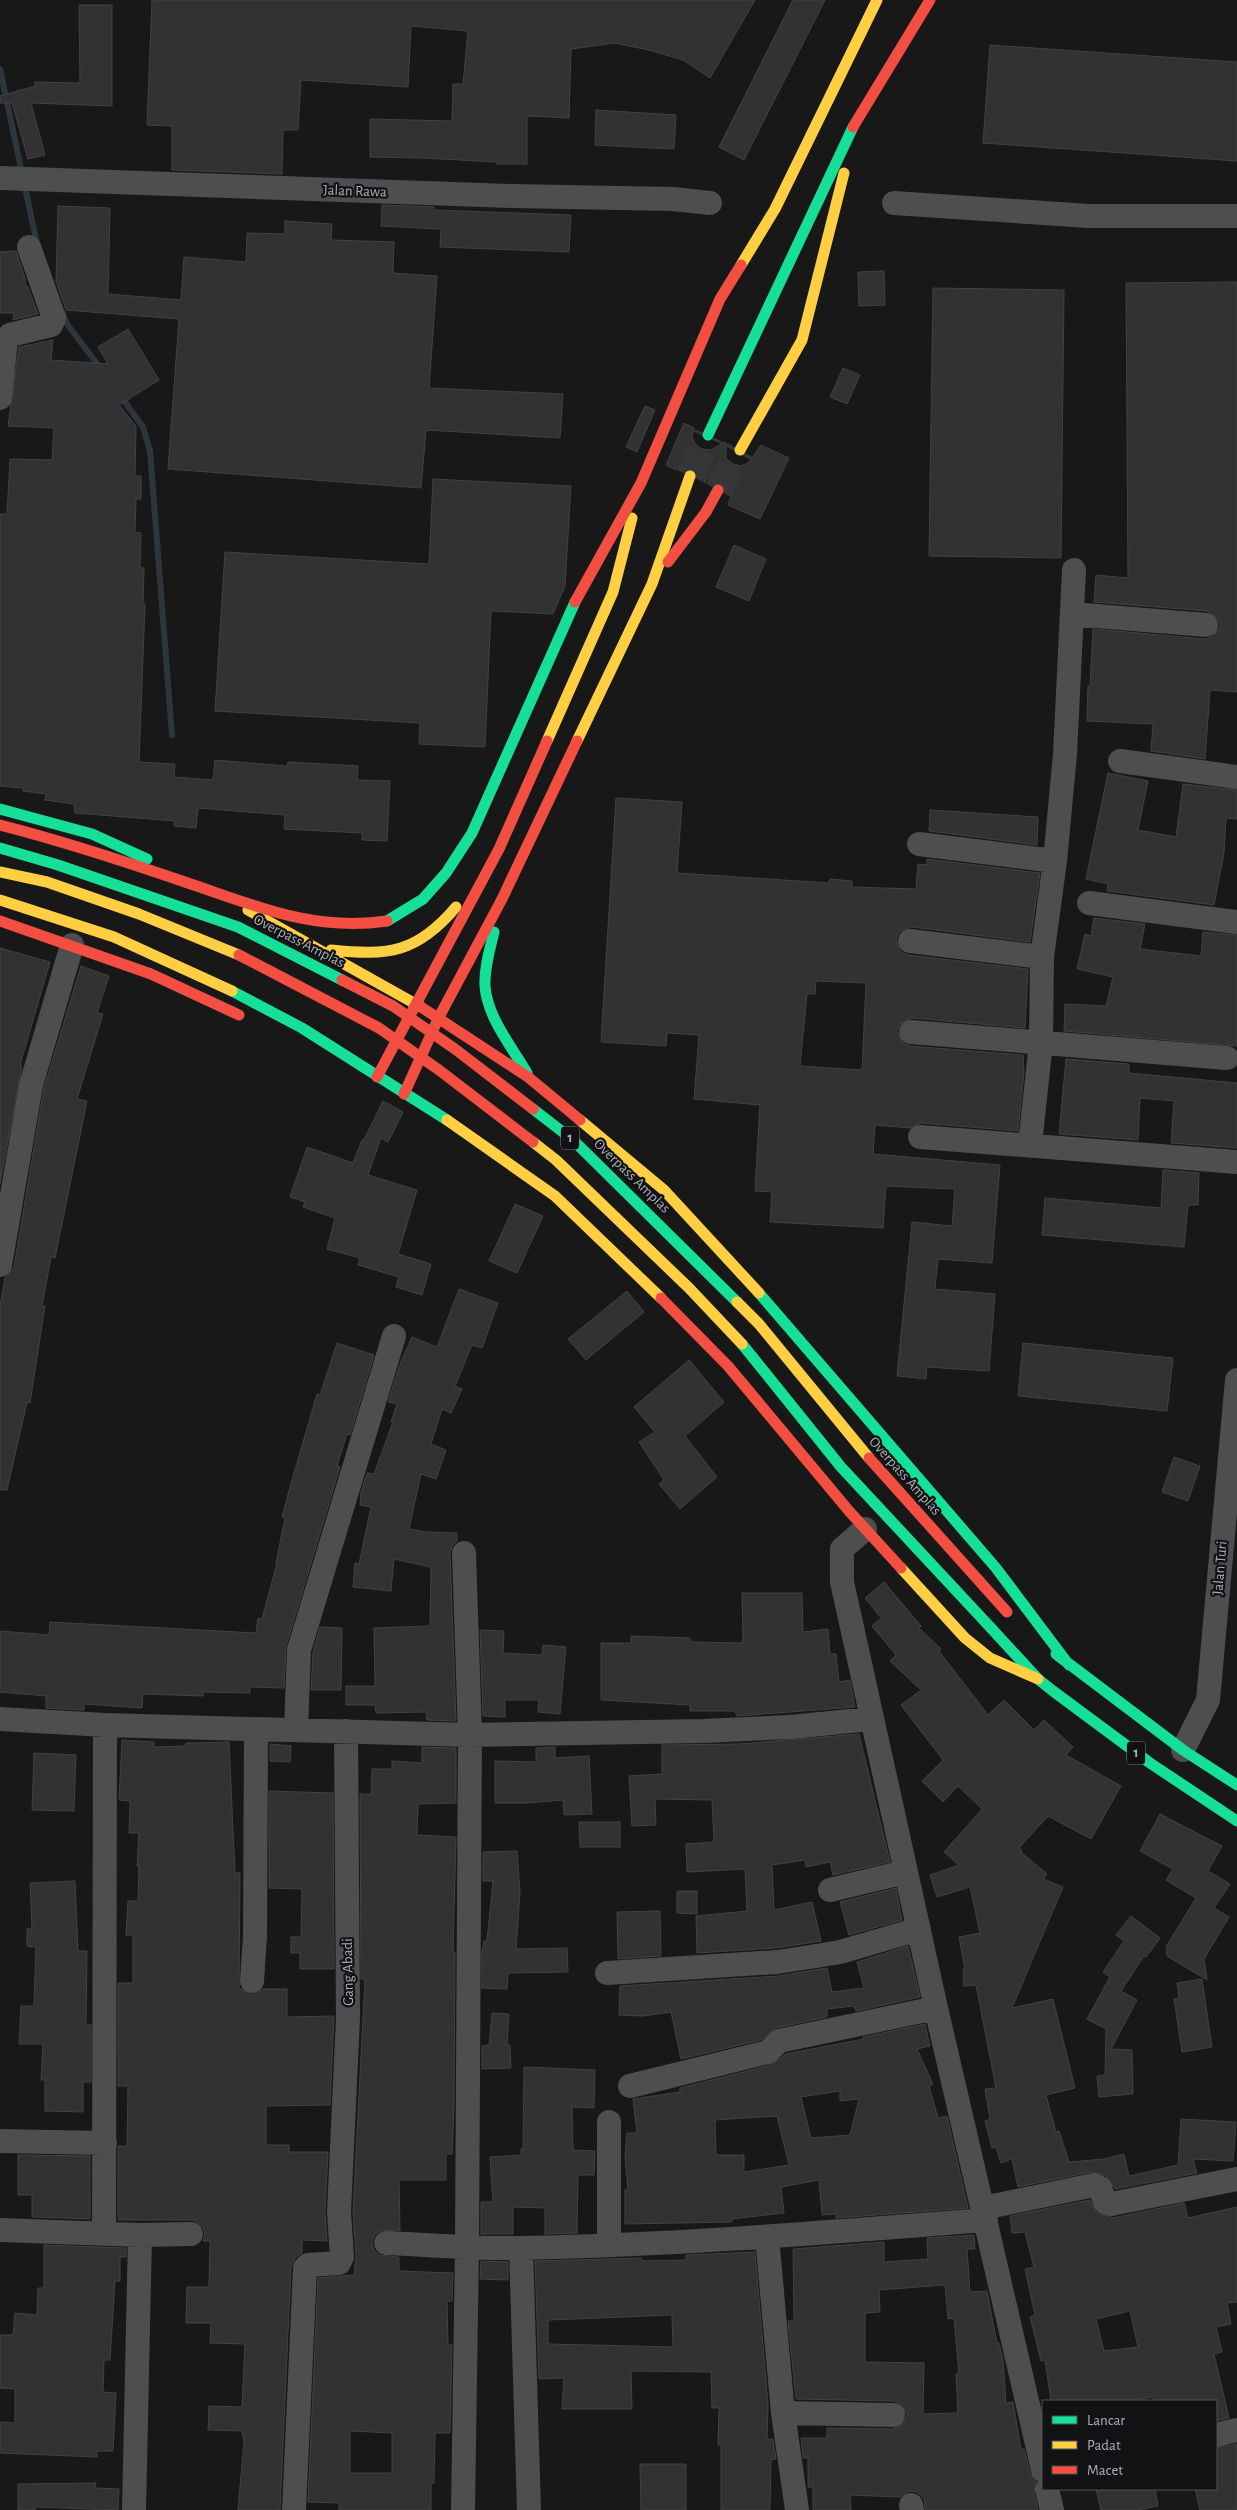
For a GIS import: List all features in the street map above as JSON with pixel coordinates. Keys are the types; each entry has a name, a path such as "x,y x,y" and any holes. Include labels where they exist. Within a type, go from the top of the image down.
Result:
{"highway":[{"path":"0,825 43,835 291,918 342,926 364,926 387,921 423,899 446,873 472,833 583,585 641,482 671,417 720,299 775,209 877,0"},
{"path":"708,435 858,117 930,0"},
{"path":"851,52 884,15"},
{"path":"740,450 802,340 858,117"},
{"path":"404,1094 439,1017 502,899 652,584 690,476"},
{"path":"377,1077 499,848 613,592 641,482"},
{"path":"652,584 706,512 718,490"},
{"path":"0,809 92,834 205,885 416,1003 528,1076 664,1190 700,1227 790,1326 996,1568 1069,1665"},
{"name":"Overpass Amplas","path":"0,848 58,865 238,927 393,1006 455,1049 573,1140 707,1270 759,1324 862,1451 1010,1615"},
{"path":"320,949 362,954 390,952 415,944 441,927 499,848"},
{"name":"1","path":"0,872 47,882 130,911 232,952 379,1028 440,1070 556,1160 689,1288 739,1341 841,1467 1038,1679 1150,1764 1237,1821"},
{"path":"502,899 487,962 485,988 494,1015 528,1076"},
{"path":"0,900 114,938 206,978 302,1028 355,1064 467,1133 555,1196 621,1257 728,1366 865,1529 965,1638 990,1658 1038,1679"},
{"path":"0,921 150,974 254,1021"},
{"path":"300,1040 355,1064"},
{"name":"1","path":"1026,1629 1069,1665 1183,1750 1237,1785"}],"street":[{"name":"Jalan Rawa","path":"2,178 541,197 673,199 710,203"},
{"path":"894,203 1089,216 1237,216"},
{"path":"0,398 6,340 10,335 51,325 54,322 28,247"},
{"path":"1030,1145 1041,1042 1042,958 1055,861 1065,754 1074,570"},
{"path":"1072,614 1206,625"},
{"path":"1120,761 1237,776"},
{"path":"919,844 1055,861"},
{"path":"1089,903 1237,922"},
{"path":"910,941 1042,958"},
{"path":"0,1265 31,1085 72,945"},
{"path":"911,1032 1227,1058"},
{"path":"920,1137 1237,1162"},
{"path":"296,1730 299,1650 394,1336"},
{"name":"Jalan Turi","path":"1183,1750 1208,1700 1227,1604 1237,1380"},
{"path":"865,1529 842,1549 842,1582 905,1872 1042,2462"},
{"path":"463,2510 467,2246 470,1735 464,1553"},
{"path":"0,1719 105,1725 470,1735 790,1727 871,1719"},
{"path":"104,2233 105,1725"},
{"path":"252,1981 255,1937 256,1730"},
{"name":"Gang Abadi","path":"294,2510 304,2268 308,2265 340,2262 342,2257 338,2212 348,2018 346,1731"},
{"path":"830,1890 905,1872"},
{"path":"607,1973 777,1962 840,1952 919,1929"},
{"path":"630,2086 768,2052 779,2041 936,2008"},
{"path":"609,2122 609,2244"},
{"path":"0,2141 105,2143"},
{"path":"386,2244 521,2248 767,2237 985,2214 1094,2185 1100,2188 1105,2202 1111,2204 1237,2179"},
{"path":"0,2230 140,2235 191,2234"},
{"path":"134,2510 140,2235"},
{"path":"767,2237 783,2413 797,2510"},
{"path":"521,2248 529,2510"},
{"path":"783,2413 893,2415"},
{"path":"1217,2434 1237,2430"},
{"path":"1047,2490 1052,2510"}],"building":[{"path":"152,0 755,0 710,78 683,60 649,50 614,43 571,49 569,118 527,116 527,164 370,157 370,119 452,121 453,84 463,84 468,31 411,26 408,87 301,80 298,130 283,130 282,174 172,170 172,126 147,125"},
{"path":"793,0 825,0 744,160 719,147"},
{"path":"79,5 112,5 112,106 31,103 45,155 28,159 12,103 0,103 0,96 35,86 35,82 80,83"},
{"path":"990,45 1237,62 1237,161 983,143"},
{"path":"596,110 676,115 674,149 595,145"},
{"path":"382,205 434,207 434,210 571,215 569,252 440,247 441,229 381,226"},
{"path":"58,206 110,208 108,294 181,300 184,257 246,262 247,233 285,234 285,221 332,224 331,240 394,242 393,273 437,276 429,388 563,394 560,438 426,430 421,488 168,469 179,319 66,310 56,281"},
{"path":"16,251 26,287 28,287 38,314 13,320 14,313 0,313 0,252"},
{"path":"884,271 885,305 859,306 858,272"},
{"path":"1237,282 1237,692 1210,690 1205,759 1151,751 1153,724 1087,721 1088,686 1090,686 1093,629 1205,639 1212,637 1220,627 1218,619 1207,611 1094,602 1096,575 1128,578 1126,283"},
{"path":"933,288 1064,290 1061,558 929,556"},
{"path":"128,329 159,380 119,405 136,426 135,476 141,476 141,499 136,499 135,532 141,533 140,568 144,568 143,604 145,604 139,762 175,764 174,777 213,780 215,760 287,766 288,762 358,766 357,780 390,781 387,841 362,840 362,833 284,829 285,815 198,808 196,828 174,826 175,821 75,813 74,804 45,800 46,794 23,791 23,788 0,786 0,514 7,514 10,459 52,460 54,428 8,426 19,347 53,340 51,360 108,364 98,347"},
{"path":"843,368 860,375 847,404 830,397"},
{"path":"645,406 655,410 637,452 626,447"},
{"path":"684,423 694,428 692,436 695,444 702,449 710,450 722,442 726,443 726,458 733,464 741,466 748,463 761,445 789,458 760,519 728,505 734,489 732,482 726,477 717,474 709,477 704,483 705,473 702,466 696,461 687,461 680,464 676,470 666,465"},
{"path":"433,479 571,486 565,586 553,614 491,611 485,747 419,744 420,723 215,711 225,552 429,564"},
{"path":"734,545 766,559 749,601 716,587"},
{"path":"1108,773 1148,781 1138,830 1176,837 1183,784 1237,790 1237,819 1226,818 1224,853 1214,905 1107,891 1108,884 1086,879"},
{"path":"616,798 682,802 677,873 829,883 830,879 852,881 852,887 916,889 918,864 927,865 927,859 1040,873 1030,942 912,927 899,932 896,940 901,952 908,955 1028,969 1025,1028 912,1018 900,1024 897,1031 903,1043 910,1046 1023,1055 1024,1072 1018,1131 921,1123 910,1128 875,1125 873,1154 1000,1165 992,1263 938,1259 935,1289 995,1294 989,1371 927,1367 926,1379 897,1376 912,1222 952,1226 955,1189 886,1186 883,1228 770,1222 772,1192 755,1191 760,1105 694,1099 699,1035 667,1033 666,1046 601,1042","holes":["816,981 866,983 862,1070 800,1066 807,994 815,994"]},
{"path":"930,810 1038,817 1037,845 929,831"},
{"path":"1094,918 1145,924 1140,949 1201,956 1203,932 1237,935 1237,1046 1064,1031 1065,1004 1106,1006 1113,977 1077,969 1085,934 1091,936"},
{"path":"0,948 50,962 20,1065 22,1066 0,1184"},
{"path":"81,966 109,976 97,1013 103,1014 77,1099 87,1101 55,1258 51,1257 42,1306 45,1306 30,1403 27,1402 7,1490 0,1490 0,1306 5,1278 14,1267 44,1088"},
{"path":"1066,1059 1129,1064 1129,1073 1237,1083 1237,1148 1171,1143 1174,1101 1140,1098 1138,1140 1059,1134"},
{"path":"383,1101 403,1112 388,1142 381,1138 368,1175 417,1190 398,1254 431,1264 422,1295 396,1287 399,1277 358,1265 360,1258 327,1249 335,1218 303,1207 305,1202 290,1197 307,1147 353,1163 362,1140 364,1140"},
{"path":"1163,1170 1199,1173 1198,1205 1188,1205 1184,1247 1042,1235 1045,1198 1161,1208"},
{"path":"515,1204 543,1216 517,1273 489,1261"},
{"path":"459,1289 498,1303 482,1348 472,1345 455,1386 462,1389 451,1413 442,1409 431,1444 446,1450 436,1479 421,1474 409,1529 457,1533 457,1541 452,1546 450,1553 456,1721 427,1720 426,1712 376,1713 375,1705 346,1705 346,1686 375,1686 374,1628 430,1626 431,1567 394,1559 391,1591 353,1587 355,1563 359,1564 371,1507 360,1505 361,1492 367,1473 374,1474 393,1422 391,1422 397,1404 388,1402 400,1364 412,1337 437,1347"},
{"path":"627,1291 644,1312 586,1360 568,1339"},
{"path":"337,1343 374,1355 350,1435 347,1434 337,1466 340,1467 286,1646 284,1688 250,1687 250,1693 203,1692 203,1696 143,1694 142,1708 84,1704 84,1710 46,1708 46,1696 0,1692 0,1631 49,1635 50,1622 256,1633 258,1618 262,1619 277,1563 285,1518 282,1517 290,1487 317,1394 320,1395"},
{"path":"1023,1343 1173,1358 1167,1411 1018,1396"},
{"path":"689,1360 724,1402 685,1436 717,1477 680,1509 659,1484 664,1480 639,1442 655,1432 634,1407"},
{"path":"1174,1457 1200,1466 1188,1501 1162,1492"},
{"path":"884,1582 921,1626 919,1628 941,1649 939,1651 988,1715 1004,1700 1034,1730 1044,1720 1073,1747 1066,1755 1121,1786 1091,1839 1048,1816 1019,1848 1021,1852 1047,1874 1043,1879 1063,1887 1012,2008 1053,1999 1075,2088 1046,2095 1056,2132 1059,2131 1069,2162 1104,2159 1124,2154 1129,2176 1178,2165 1181,2119 1236,2122 1233,2161 1193,2159 1197,2173 1115,2189 1106,2176 1092,2172 1018,2187 1012,2159 1001,2163 996,2147 992,2148 985,2121 990,2119 985,2089 996,2088 976,1985 964,1986 963,1969 965,1969 959,1937 980,1933 970,1887 937,1897 930,1875 959,1865 944,1852 982,1809 958,1786 943,1802 922,1781 943,1760 901,1705 921,1690 890,1661 896,1655 872,1626 881,1618 865,1598"},
{"path":"742,1593 802,1593 803,1632 828,1629 830,1654 836,1654 839,1682 850,1680 855,1707 737,1716 735,1711 690,1711 690,1705 601,1700 601,1643 631,1643 631,1636 690,1638 690,1642 743,1643"},
{"path":"320,1627 342,1628 341,1690 311,1690 313,1652"},
{"path":"480,1630 504,1631 503,1653 542,1655 543,1645 566,1647 560,1714 538,1712 539,1700 505,1700 505,1717 483,1716"},
{"path":"859,1734 890,1862 833,1875 830,1862 806,1867 805,1860 772,1865 774,1910 812,1902 821,1941 776,1948 697,1953 696,1916 747,1911 745,1869 687,1872 686,1844 714,1842 712,1800 655,1799 656,1825 632,1826 629,1776 662,1774 662,1745 739,1744"},
{"path":"122,1740 154,1742 154,1747 186,1746 186,1743 229,1742 235,1873 240,1873 239,1988 252,1995 263,1989 287,1989 287,2017 334,2016 330,2105 266,2106 266,2145 289,2145 289,2152 328,2152 325,2211 327,2241 302,2240 302,2253 295,2258 291,2267 280,2510 238,2510 244,2441 242,2431 208,2430 209,2406 242,2407 245,2344 210,2343 211,2323 186,2323 187,2287 209,2287 210,2241 203,2241 205,2234 203,2227 194,2220 118,2220 118,2146 127,2146 128,2086 118,2086 118,1983 133,1983 133,1935 126,1935 128,1901 138,1901 139,1866 137,1866 139,1833 129,1833 130,1801 119,1800"},
{"path":"270,1744 291,1746 290,1762 270,1761"},
{"path":"422,1747 456,1748 456,1803 418,1804 417,1835 456,1837 453,1952 455,1952 452,2154 446,2154 446,2180 399,2180 400,2230 380,2231 374,2236 372,2243 374,2250 379,2255 399,2257 399,2271 453,2273 452,2301 447,2301 448,2345 452,2345 450,2433 435,2433 434,2483 431,2483 431,2510 339,2510 339,2503 308,2502 318,2278 354,2275 356,2256 353,2212 365,1979 361,1979 360,1794 371,1794 372,1769 392,1769 392,1761 422,1763","holes":["350,2431 392,2433 392,2473 350,2473"]},
{"path":"555,1747 555,1758 589,1756 592,1814 564,1815 563,1800 495,1803 495,1761 536,1762 536,1748"},
{"path":"34,1753 76,1755 74,1811 32,1810"},
{"path":"269,1791 333,1793 334,1969 300,1969 300,1953 291,1953 291,1937 301,1937 302,1889 269,1888"},
{"path":"1160,1814 1222,1846 1208,1871 1230,1884 1214,1908 1229,1917 1204,1959 1207,1980 1167,1956 1166,1947 1196,1898 1166,1880 1173,1869 1140,1851"},
{"path":"579,1822 620,1822 620,1847 580,1847"},
{"path":"517,1851 520,1893 516,1949 567,1948 568,1972 508,1973 507,1989 482,1988 482,1953 484,1941 487,1941 493,1881 483,1881 483,1852"},
{"path":"75,1881 78,1951 87,1951 86,2025 91,2025 91,2082 83,2082 83,2112 45,2111 45,2080 41,2080 43,2044 19,2044 21,2006 34,2006 36,1947 27,1946 27,1929 32,1929 30,1883"},
{"path":"896,1888 902,1920 849,1935 840,1902"},
{"path":"677,1891 697,1891 697,1914 677,1913"},
{"path":"660,1911 661,1956 618,1959 617,1912"},
{"path":"1131,1916 1160,1938 1146,1957 1144,1956 1121,1991 1137,2000 1111,2049 1132,2050 1133,2094 1099,2097 1097,2076 1105,2075 1106,2029 1087,2019 1110,1977 1103,1972 1124,1941 1116,1935"},
{"path":"908,1946 920,1997 856,2011 854,2006 827,2009 827,2017 776,2028 761,2040 681,2059 671,2012 643,2016 619,2015 620,1986 778,1976 827,1968 832,1992 864,1988 857,1962"},
{"path":"1202,1979 1212,2047 1182,2052 1174,1999 1179,1998 1177,1983"},
{"path":"492,2013 509,2014 507,2045 510,2045 511,2068 482,2069 482,2046 489,2045"},
{"path":"925,2024 930,2046 917,2049 933,2084 929,2086 938,2118 947,2116 968,2208 836,2218 836,2214 822,2215 819,2180 781,2187 784,2213 732,2219 732,2222 625,2224 625,2190 628,2190 625,2157 627,2133 637,2133 633,2099 680,2092 680,2088 771,2065 786,2054 864,2039 863,2037","holes":["840,2091 840,2101 859,2099 850,2135 811,2138 801,2097","777,2116 789,2165 744,2172 744,2155 716,2155 715,2120"]},
{"path":"524,2067 595,2070 594,2108 572,2107 573,2150 595,2151 594,2175 578,2175 577,2233 545,2234 545,2208 513,2207 513,2234 481,2234 481,2202 493,2202 490,2157 521,2155 521,2149 523,2149"},
{"path":"18,2155 90,2156 90,2219 32,2217 32,2195 18,2195"},
{"path":"1090,2200 1096,2212 1113,2218 1184,2203 1188,2218 1237,2207 1237,2302 1227,2303 1231,2324 1216,2327 1222,2352 1214,2354 1229,2418 1217,2421 1217,2400 1154,2400 1153,2397 1134,2400 1051,2400 1045,2360 1041,2361 1030,2317 1035,2315 1025,2269 1034,2267 1025,2232 1012,2233 1010,2216","holes":["1130,2311 1138,2347 1104,2351 1096,2319"]},
{"path":"974,2235 975,2249 967,2249 970,2292 987,2291 997,2343 999,2343 1003,2359 1006,2403 1013,2402 1021,2449 1024,2449 1030,2473 1036,2481 1034,2492 1038,2510 925,2510 924,2498 916,2492 909,2491 900,2497 850,2495 851,2510 813,2510 813,2487 808,2487 808,2458 803,2458 801,2438 827,2438 827,2428 893,2429 904,2422 907,2415 900,2404 893,2401 796,2399 788,2321 794,2321 793,2249 884,2242 884,2262 928,2259 927,2238","holes":["945,2285 948,2319 954,2318 959,2374 956,2374 958,2413 923,2414 924,2363 865,2362 865,2313 880,2312 879,2290"]},
{"path":"44,2245 126,2248 126,2257 120,2257 120,2281 115,2281 110,2360 104,2360 103,2392 116,2393 113,2451 97,2451 97,2457 0,2453 0,2422 15,2423 15,2389 0,2388 0,2335 13,2335 15,2313 37,2315 38,2288 44,2288"},
{"path":"755,2252 768,2404 767,2439 773,2439 776,2459 771,2460 770,2510 721,2510 721,2445 718,2445 719,2408 712,2408 711,2372 631,2371 632,2409 562,2409 564,2378 539,2379 535,2261 642,2258 642,2261 686,2260 686,2255","holes":["672,2315 673,2347 548,2344 548,2320"]},
{"path":"481,2261 508,2262 508,2280 480,2279"},
{"path":"1237,2444 1237,2510 1200,2510 1195,2490 1217,2490 1217,2448"},
{"path":"640,2464 686,2464 686,2510 641,2510"},
{"path":"96,2483 95,2488 119,2489 118,2510 35,2507 35,2510 18,2510 18,2484"},
{"path":"1096,2490 1155,2490 1158,2506 1138,2510 1101,2510"}],"waterway":[{"path":"0,69 37,244"},
{"path":"62,312 67,324 101,369"},
{"path":"120,395 143,427 150,451 172,735"}],"tunnel":[{"path":"690,476 708,435"},
{"path":"718,490 740,450"}],"traffic: fast":[{"path":"708,435 853,127"},
{"path":"387,921 423,899 446,873 472,833 575,602"},
{"path":"0,809 92,834 147,859"},
{"path":"0,848 58,865 238,927 342,980"},
{"path":"494,932 485,972 487,998 495,1020 527,1073"},
{"path":"232,991 302,1028 447,1120"},
{"path":"533,1109 573,1140 737,1302"},
{"path":"759,1293 996,1568 1069,1665"},
{"path":"742,1344 841,1467 991,1628"},
{"path":"991,1628 1038,1679 1053,1691 1150,1763 1237,1821"},
{"path":"1056,1654 1183,1750 1237,1785"}],"traffic: slow":[{"path":"741,265 775,209 877,0"},
{"path":"740,450 802,340 844,173"},
{"path":"577,741 652,584 690,476"},
{"path":"547,741 613,592 632,518"},
{"path":"0,872 47,882 139,914 239,955"},
{"path":"0,900 114,937 232,991"},
{"path":"331,950 370,952 401,948 428,934 456,907"},
{"path":"248,910 421,1007"},
{"path":"447,1120 555,1196 661,1298"},
{"path":"580,1120 664,1190 759,1293"},
{"path":"533,1142 556,1160 689,1288 742,1344"},
{"path":"737,1302 759,1324 869,1458"},
{"path":"901,1568 965,1638 990,1658 1038,1679"}],"traffic: jam":[{"path":"853,127 930,0"},
{"path":"575,602 641,483 720,299 741,265"},
{"path":"668,562 706,512 718,490"},
{"path":"377,1077 499,849 547,741"},
{"path":"404,1094 439,1017 502,899 577,741"},
{"path":"0,825 139,866 259,907 308,920 334,923 387,921"},
{"path":"0,921 151,974 239,1015"},
{"path":"239,955 379,1028 439,1070 533,1142"},
{"path":"342,980 393,1006 455,1049 533,1109"},
{"path":"421,1007 528,1077 580,1120"},
{"path":"661,1298 728,1366 849,1511 901,1568"},
{"path":"869,1458 1007,1612"}]}
